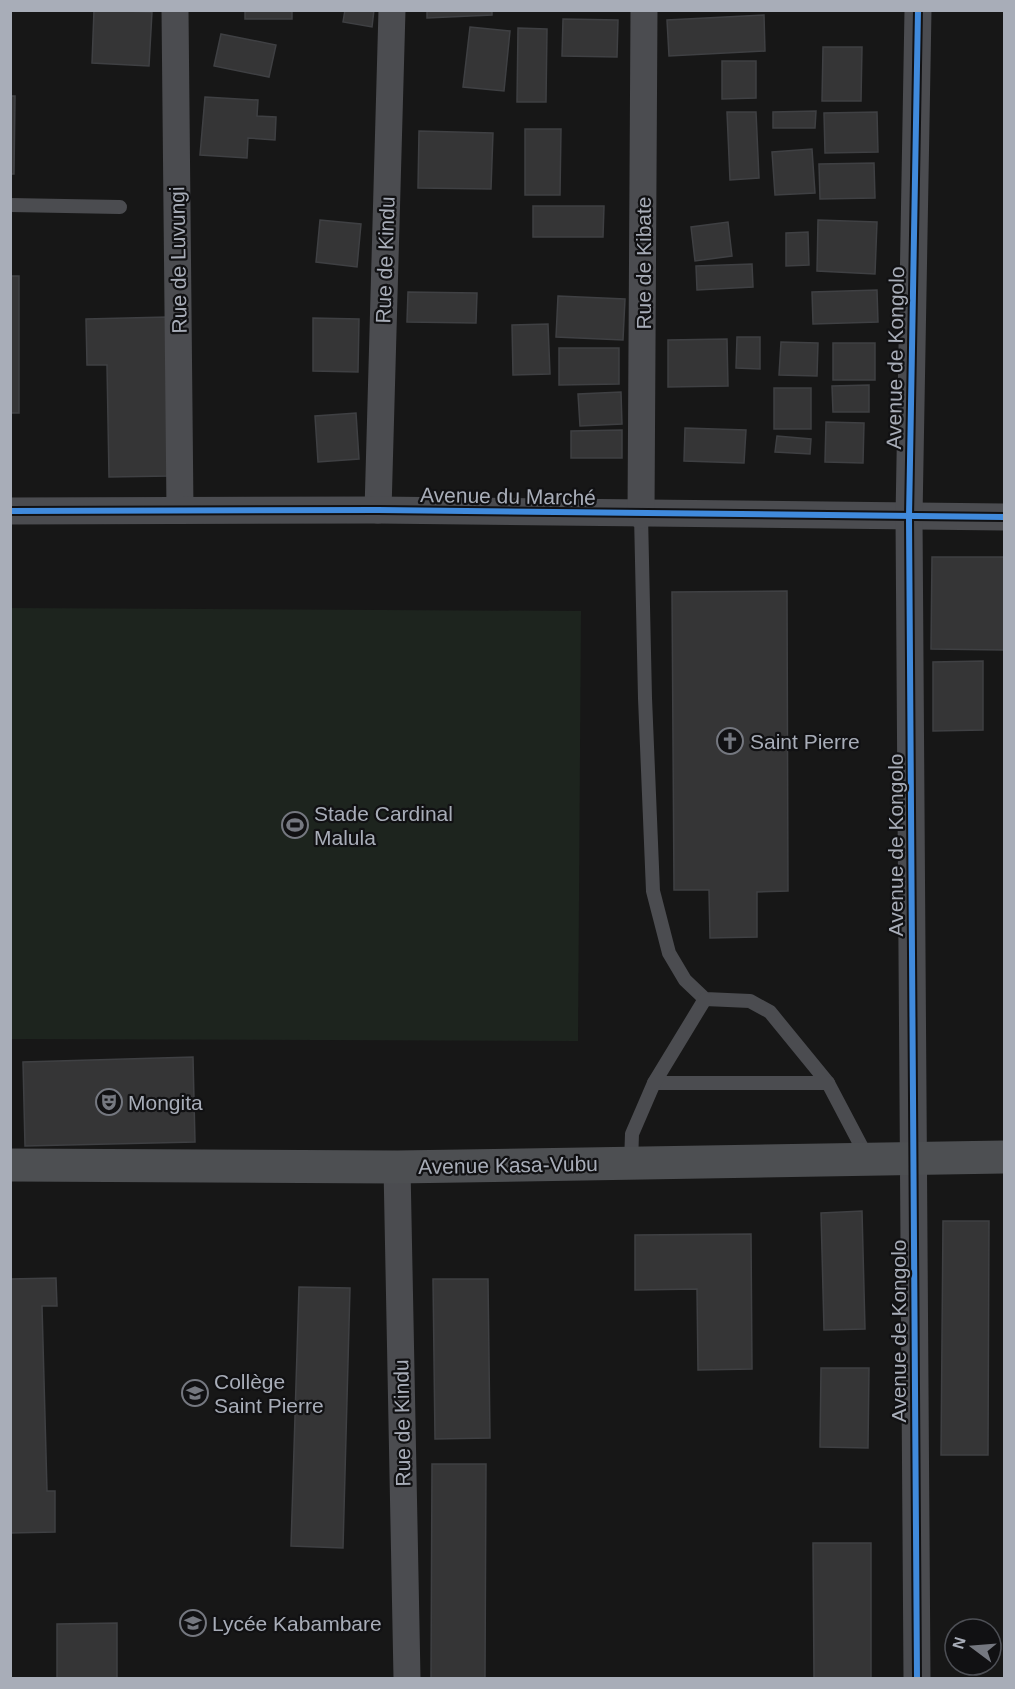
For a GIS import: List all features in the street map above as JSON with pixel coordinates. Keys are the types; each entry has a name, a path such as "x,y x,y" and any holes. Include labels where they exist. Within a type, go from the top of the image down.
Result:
{"main road":[{"name":"Avenue Kasa-Vubu","path":"10,1165 397,1167 1005,1156"}],"street":[{"name":"Rue de Luvungi","path":"176,10 180,510"},
{"name":"Rue de Kindu","path":"378,510 392,10"},
{"name":"Rue de Kibate","path":"641,514 644,10"},
{"name":"Avenue de Kongolo","path":"916,1678 909,517 918,10"},
{"name":"Avenue du Marché","path":"10,511 378,510 1005,518"},
{"name":"Rue de Kindu","path":"397,1167 407,1678"}],"lane":[{"path":"10,206 120,207"},
{"path":"641,514 645,698 653,891 669,953 685,980 705,999 750,1000 770,1012 828,1083 868,1159"},
{"path":"631,1163 632,1134 654,1083 705,999"},
{"path":"654,1083 828,1083"}],"shaded area":[{"name":"Stade Cardinal Malula","path":"11,608 581,611 578,1041 11,1039"}],"building":[{"path":"94,10 152,12 149,66 92,63"},
{"path":"245,10 292,10 292,19 245,19"},
{"path":"345,10 374,10 372,27 343,22"},
{"path":"427,10 492,10 492,15 427,18"},
{"path":"764,15 765,51 669,56 667,20"},
{"path":"563,19 618,20 617,57 562,56"},
{"path":"470,27 510,31 504,91 463,87"},
{"path":"518,28 547,29 546,102 517,102"},
{"path":"221,34 276,45 269,77 214,66"},
{"path":"823,47 862,47 861,101 822,101"},
{"path":"722,61 756,61 756,98 722,99"},
{"path":"10,96 15,96 14,174 10,174"},
{"path":"205,97 258,100 257,116 276,117 275,140 248,138 247,158 200,155"},
{"path":"816,111 815,128 773,128 773,112"},
{"path":"727,112 756,112 759,178 730,180"},
{"path":"877,112 878,152 825,153 824,113"},
{"path":"525,129 561,129 560,195 525,195"},
{"path":"419,131 493,133 491,189 418,188"},
{"path":"812,149 815,193 775,195 772,152"},
{"path":"874,163 875,198 820,199 819,164"},
{"path":"533,206 604,206 603,237 533,237"},
{"path":"320,220 361,224 357,267 316,262"},
{"path":"818,220 877,222 875,274 817,271"},
{"path":"728,222 732,256 695,261 691,227"},
{"path":"808,232 809,265 786,266 786,233"},
{"path":"752,264 753,287 697,290 696,266"},
{"path":"10,276 19,276 19,413 10,413"},
{"path":"877,290 878,322 813,324 812,292"},
{"path":"408,292 477,293 476,323 407,322"},
{"path":"558,296 625,299 623,340 556,337"},
{"path":"167,317 170,476 109,477 107,365 87,365 86,319"},
{"path":"313,318 359,319 358,372 313,371"},
{"path":"548,324 550,374 513,375 512,325"},
{"path":"737,337 760,337 760,369 736,368"},
{"path":"727,339 728,386 668,387 668,340"},
{"path":"781,342 818,343 817,376 779,375"},
{"path":"833,343 875,343 875,380 833,380"},
{"path":"559,348 619,348 619,384 559,385"},
{"path":"869,385 869,412 833,412 832,386"},
{"path":"774,388 811,388 811,429 774,429"},
{"path":"621,392 622,424 580,426 578,394"},
{"path":"356,413 359,459 318,462 315,416"},
{"path":"826,422 864,423 863,463 825,462"},
{"path":"685,428 746,430 744,463 684,461"},
{"path":"622,430 622,458 571,458 571,431"},
{"path":"777,436 811,439 810,454 775,452"},
{"path":"932,557 1004,557 1004,650 931,649"},
{"name":"Saint Pierre","path":"787,591 788,891 757,892 757,937 710,938 709,890 674,890 672,592"},
{"path":"983,661 983,730 933,731 933,662"},
{"name":"Mongita","path":"193,1057 195,1142 25,1146 23,1062"},
{"path":"862,1211 865,1329 824,1330 821,1213"},
{"path":"943,1221 989,1221 988,1455 941,1455"},
{"path":"751,1234 752,1369 698,1370 697,1289 635,1290 635,1235"},
{"path":"56,1278 57,1306 42,1306 47,1491 55,1491 55,1532 10,1533 10,1279"},
{"path":"433,1279 488,1279 490,1438 435,1439"},
{"path":"299,1287 350,1288 343,1548 291,1546"},
{"path":"821,1368 869,1368 868,1448 820,1447"},
{"path":"432,1464 486,1464 485,1678 431,1678"},
{"path":"813,1543 871,1543 871,1678 814,1678"},
{"path":"117,1623 117,1678 57,1678 57,1624"}],"cycle path":[{"path":"917,1678 909,517 918,10"},
{"path":"10,511 378,510 1004,517"}],"place":[{"name":"Saint Pierre","path":"730,741"},
{"name":"Stade Cardinal Malula","path":"295,825"},
{"name":"Mongita","path":"109,1102"},
{"name":"Collège Saint Pierre","path":"195,1393"},
{"name":"Lycée Kabambare","path":"193,1623"}]}
